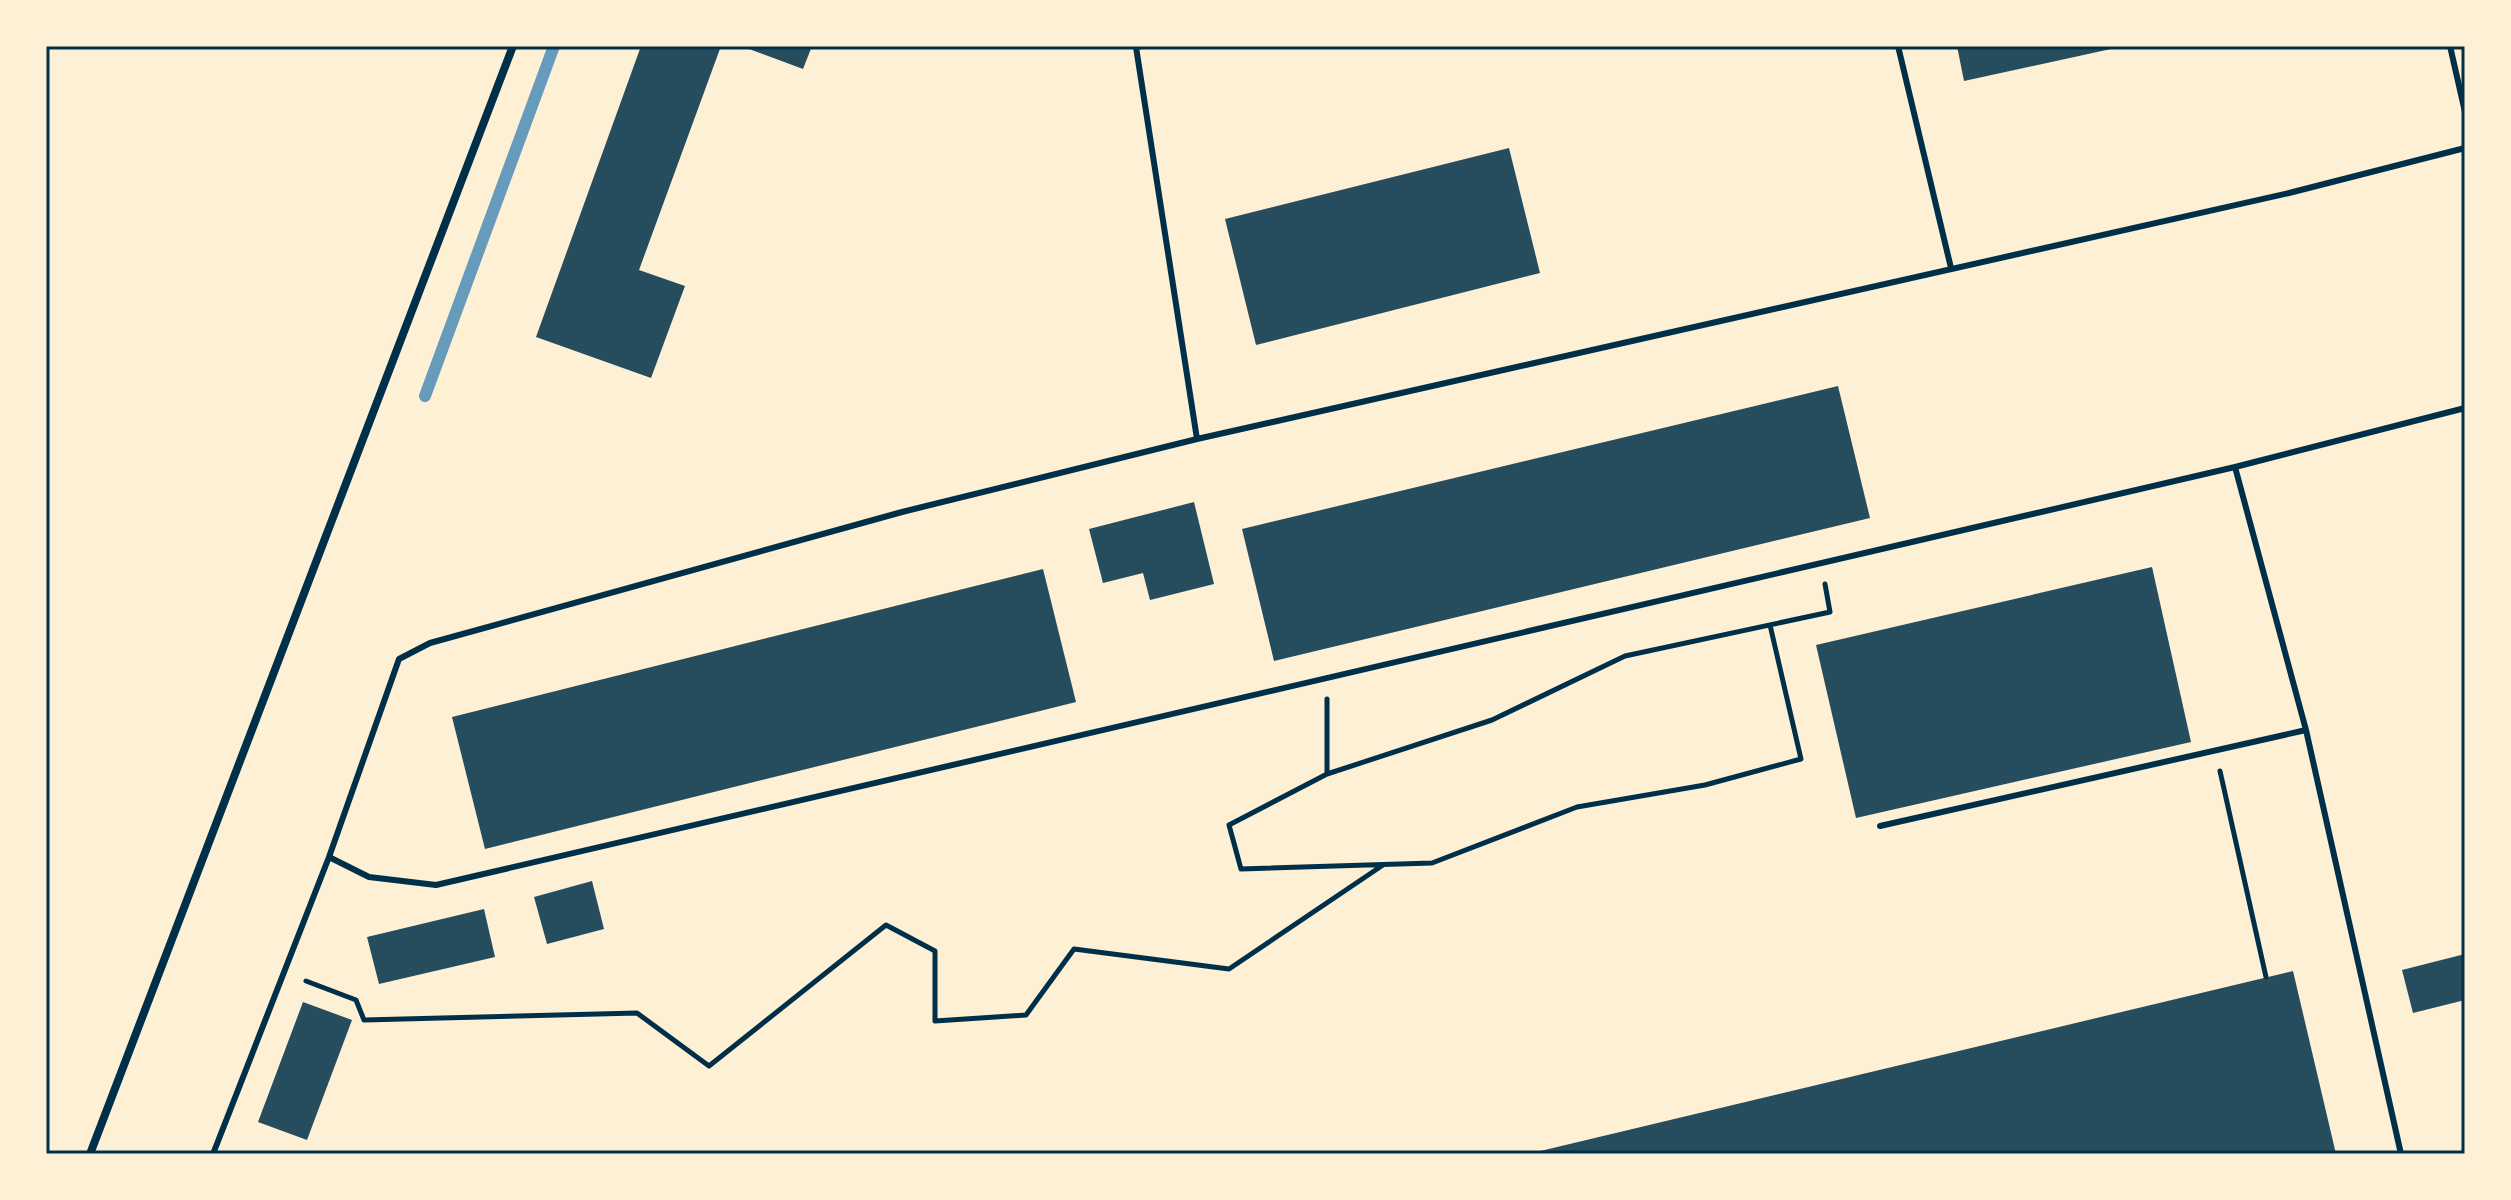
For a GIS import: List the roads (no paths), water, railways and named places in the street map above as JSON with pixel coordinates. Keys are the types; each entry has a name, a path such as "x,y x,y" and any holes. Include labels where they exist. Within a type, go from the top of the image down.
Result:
{"street":[{"path":"90,1154 513,46"}],"lane":[{"path":"1143,46 1136,47 1197,439"},
{"path":"1898,46 1951,268"},
{"path":"2450,46 2465,112"},
{"path":"213,1154 329,857 399,659 430,643 902,512 1197,439 2289,193 2465,148"},
{"path":"329,857 369,877 436,885 2235,467 2465,408"},
{"path":"2235,467 2306,730 2401,1154"},
{"path":"1880,826 2306,730"}],"waterway":[{"path":"425,396 554,46"}]}
